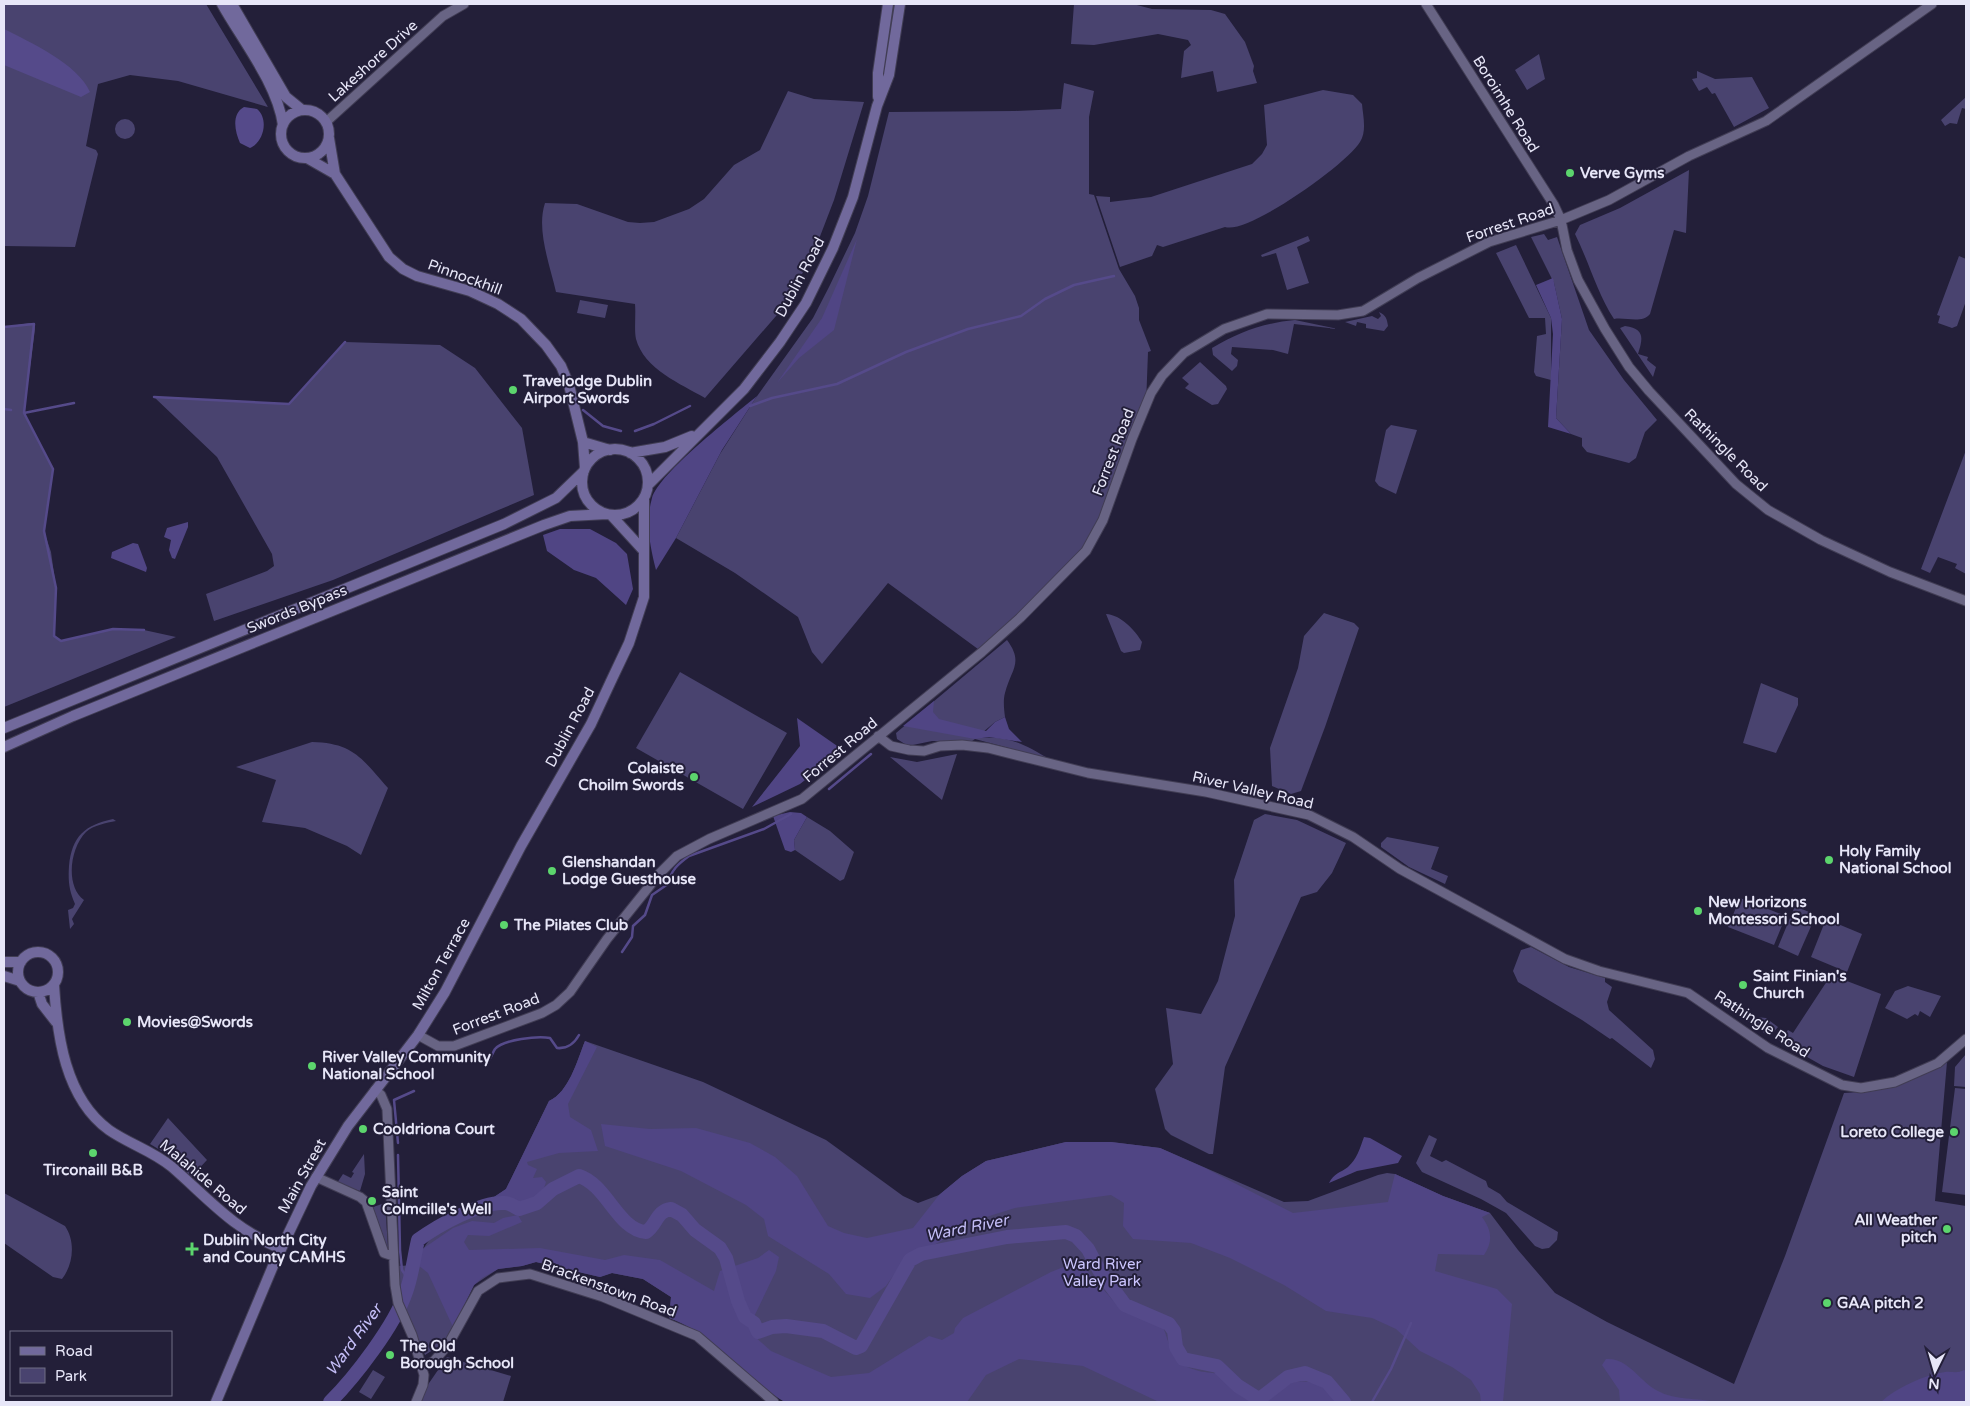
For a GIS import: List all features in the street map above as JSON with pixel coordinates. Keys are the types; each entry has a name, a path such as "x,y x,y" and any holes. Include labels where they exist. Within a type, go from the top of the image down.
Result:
{"main road":[{"path":"222,4 272,90 280,109 283,125 281,138 287,150 307,158 321,152 329,138 326,122 316,112 302,110 290,115 283,125"},
{"path":"232,4 286,97 302,110"},
{"name":"Dublin Road","path":"877,106 878,74 888,4"},
{"name":"Dublin Road","path":"648,485 697,433 744,389 780,342 806,303 833,248 853,197 877,106 889,75 900,4"},
{"name":"Pinnockhill","path":"329,138 335,174 381,246 396,263 417,276 470,291 498,304 521,319 555,358 566,376 583,442 584,470"},
{"name":"Pinnockhill","path":"307,158 335,174"},
{"path":"583,442 610,450 630,453 665,447 697,433"},
{"path":"610,450 596,456 584,470 582,483 586,498 593,507 609,515 643,550"},
{"path":"609,515 627,513 644,498 648,485 643,465 630,453"},
{"name":"Swords Bypass","path":"4,728 504,524 556,498 584,470"},
{"name":"Dublin Road","path":"489,907 591,724 629,643 644,597 646,582 643,550 644,498"},
{"name":"Swords Bypass","path":"4,747 82,712 544,525 570,516 609,515"},
{"name":"Milton Terrace","path":"418,1035 455,975 489,907"},
{"path":"4,962 21,962 33,953 48,955 55,960 58,968 57,980 54,985 45,991 38,992 27,989 20,981 18,973 21,962"},
{"path":"4,976 20,981"},
{"name":"Malahide Road","path":"54,985 56,1022 71,1080 80,1097 99,1122 164,1161 240,1228 281,1249"},
{"name":"Malahide Road","path":"38,992 42,1004 56,1022"},
{"name":"Main Street","path":"216,1402 281,1249 316,1177 348,1126 418,1035"}],"street":[{"name":"Lakeshore Drive","path":"326,122 443,16 464,4"},
{"name":"Boroimhe Road","path":"1426,4 1499,116 1554,205 1561,220"},
{"name":"Forrest Road","path":"418,1035 438,1046 454,1046 536,1015 556,1005 570,992 607,939 660,873 677,856 710,839 802,799 982,652 1020,618 1086,551 1103,520 1128,448 1151,393 1162,376 1184,353 1224,329 1267,314 1343,315 1363,311 1418,278 1482,245 1561,220 1609,200 1689,156 1766,121 1932,4"},
{"name":"Rathingle Road","path":"1561,220 1567,250 1578,280 1590,305 1629,367 1736,484 1768,510 1821,540 1882,569 1966,602"},
{"name":"River Valley Road","path":"878,736 891,746 909,750 924,751 940,746 962,745 988,748 1088,773 1206,792 1301,813 1353,837 1400,869 1565,960 1620,976"},
{"name":"Rathingle Road","path":"1620,976 1688,993 1782,1056 1833,1082 1850,1087 1861,1088 1895,1082 1924,1070 1938,1063 1966,1039"},
{"path":"375,1090 381,1095 387,1109 393,1256 398,1303 423,1367 423,1385 416,1402"},
{"path":"316,1177 360,1197 366,1202 384,1253 393,1256"},
{"name":"Brackenstown Road","path":"423,1367 434,1361 448,1345 478,1290 498,1278 530,1274 594,1294 697,1336 752,1386 774,1402"}],"green space":[{"path":"4,4 206,4 268,107 178,81 130,75 98,84 86,146 96,150 98,154 75,247 4,246"},
{"path":"1074,4 1133,4 1152,9 1211,10 1225,14 1245,42 1254,66 1253,71 1257,83 1217,92 1213,71 1181,78 1184,51 1191,45 1188,40 1158,34 1094,45 1071,44"},
{"path":"1539,54 1545,79 1527,90 1515,70"},
{"path":"1697,71 1715,79 1752,77 1769,108 1734,127 1715,93 1712,94 1707,87 1699,91 1692,79 1697,78"},
{"path":"1064,83 1094,91 1089,117 1089,194 1094,195 1119,269 1135,296 1139,308 1139,320 1151,351 1148,352 1146,405 1094,540 982,652 888,583 822,664 812,652 798,617 735,573 676,538 720,454 755,399 813,318 829,287 855,233 868,196 889,112 1061,109"},
{"path":"1323,90 1353,95 1362,104 1364,123 1362,138 1352,152 1297,195 1254,220 1237,227 1225,227 1163,247 1157,245 1152,256 1120,267 1096,196 1110,197 1110,202 1151,197 1252,164 1262,154 1267,145 1264,105"},
{"path":"788,91 814,99 864,102 834,200 819,239 789,301 705,398 664,374 640,350 635,331 635,304 556,292 543,236 542,225 545,203 577,204 628,222 640,223 654,222 689,209 704,199 734,165 760,150"},
{"path":"1966,97 1966,109 1962,108 1957,124 1950,123 1945,126 1941,120"},
{"path":"125,119 132,122 135,129 132,136 125,139 118,136 115,129 118,122"},
{"path":"1689,170 1686,233 1674,230 1650,314 1643,319 1614,319 1603,299 1575,234 1580,225 1620,208"},
{"path":"1544,234 1548,240 1557,237 1589,330 1624,380 1657,420 1645,432 1636,458 1629,463 1587,452 1582,446 1582,438 1571,434 1556,418 1562,319 1554,283 1531,237"},
{"path":"1308,236 1310,241 1297,247 1309,283 1287,290 1276,253 1262,257 1261,255"},
{"path":"1516,245 1551,318 1551,380 1536,376 1534,372 1537,336 1546,334 1545,318 1529,318 1496,253"},
{"path":"1959,256 1966,259 1966,301 1957,326 1952,328 1938,323 1940,316 1937,315"},
{"path":"580,300 608,305 605,318 577,313"},
{"path":"1379,312 1385,316 1387,321 1388,326 1384,331 1366,328 1366,324 1357,322 1356,326 1345,322 1372,316 1378,319 1381,316"},
{"path":"1295,320 1338,329 1294,324 1288,354 1273,350 1232,347 1231,354 1238,360 1237,366 1232,371 1213,355 1212,348 1232,337 1272,323"},
{"path":"34,324 35,329 24,413 53,469 44,531 51,552 56,588 54,636 62,641 113,629 144,630 176,637 4,707 4,327"},
{"path":"1625,326 1636,329 1641,335 1638,354 1648,357 1647,360 1656,367 1653,377 1620,328"},
{"path":"345,342 440,345 475,368 522,428 534,495 333,580 214,621 206,594 267,571 274,566 272,554 217,457 154,397 289,404"},
{"path":"1200,362 1226,386 1227,389 1218,404 1212,405 1185,388 1189,384 1182,378"},
{"path":"1391,425 1417,430 1396,494 1379,486 1375,481 1386,430"},
{"path":"1966,450 1966,574 1955,568 1957,564 1938,557 1930,573 1921,569"},
{"path":"1324,613 1354,623 1359,628 1301,791 1291,794 1272,786 1270,748 1298,668 1304,636"},
{"path":"1106,614 1122,620 1136,633 1142,642 1140,650 1124,653 1121,651"},
{"path":"1007,640 1015,655 1015,666 1004,696 1005,717 995,722 976,738 987,737 1014,741 1049,759 975,739 972,741 932,741 908,746 897,739 896,733"},
{"path":"680,672 787,733 743,809 636,748"},
{"path":"1761,683 1798,698 1798,705 1776,753 1743,743"},
{"path":"312,742 326,743 348,749 364,761 388,788 361,855 347,846 305,828 262,822 276,780 236,767"},
{"path":"957,754 942,800 890,757 917,762"},
{"path":"1265,814 1297,820 1346,843 1332,873 1317,892 1301,897 1225,1067 1213,1154 1209,1154 1171,1135 1165,1129 1155,1089 1173,1064 1166,1008 1201,1014 1218,981 1235,916 1234,880 1254,820"},
{"path":"807,817 830,831 854,852 844,879 840,881 795,850 794,840"},
{"path":"113,819 116,821 96,826 86,832 76,847 73,857 72,877 78,894 84,900 72,919 74,924 70,929 68,910 73,908 75,904 70,890 69,876 73,847 88,829"},
{"path":"1387,837 1439,847 1431,869 1448,876 1445,884 1409,867 1381,847 1381,843"},
{"path":"1740,898 1786,916 1774,945 1728,927"},
{"path":"1795,906 1816,915 1798,956 1778,947"},
{"path":"1826,919 1862,934 1847,972 1811,957"},
{"path":"1531,947 1569,967 1605,978 1605,982 1612,987 1607,1002 1609,1010 1653,1050 1655,1059 1651,1068 1612,1038 1610,1039 1518,982 1513,971 1521,950"},
{"path":"1831,975 1881,994 1854,1077 1823,1066 1779,1041 1788,1030 1793,1033"},
{"path":"1908,986 1941,996 1930,1017 1920,1011 1918,1016 1915,1014 1907,1019 1885,1008 1895,991"},
{"path":"1746,1016 1766,1018 1778,1027 1772,1034 1767,1035 1744,1018"},
{"name":"Ward River Valley Park","path":"585,1041 703,1082 826,1140 903,1196 918,1203 939,1195 962,1176 986,1161 1066,1142 1111,1142 1160,1148 1284,1202 1308,1201 1378,1175 1395,1174 1443,1196 1490,1213 1518,1250 1555,1293 1607,1322 1734,1384 1785,1256 1844,1093 1873,1090 1897,1084 1947,1062 1935,1201 1966,1206 1966,1402 785,1402 756,1382 694,1330 669,1318 671,1297 643,1279 612,1273 600,1277 536,1262 498,1269 474,1285 447,1341 425,1355 399,1294 398,1266 418,1265 421,1254 431,1238 438,1232 474,1216 480,1203 488,1201 506,1189 549,1101 562,1091 572,1075"},
{"path":"1966,1054 1966,1087 1954,1086 1955,1067"},
{"path":"1955,1088 1966,1089 1966,1195 1942,1192"},
{"path":"168,1118 207,1160 191,1177 165,1153 150,1144"},
{"path":"1429,1135 1437,1139 1430,1156 1442,1162 1446,1160 1486,1181 1488,1187 1500,1194 1507,1202 1558,1232 1557,1240 1549,1248 1542,1249 1535,1246 1506,1213 1481,1199 1422,1172 1416,1163"},
{"path":"364,1154 365,1174 360,1191 337,1183 343,1174 351,1178 354,1173 352,1172"},
{"path":"4,1193 65,1226 71,1239 72,1253 69,1267 62,1279 53,1277 4,1243"},
{"path":"385,1203 388,1247 373,1207"},
{"path":"447,1357 511,1376 503,1402 420,1402 427,1386"},
{"path":"373,1370 385,1377 371,1399 359,1392"}],"shaded area":[{"path":"4,29 39,47 64,63 84,82 90,92 81,97 4,65"},
{"path":"244,107 257,109 261,113 264,124 262,136 250,148 240,143 235,124 237,114"},
{"path":"857,239 834,330 799,358 777,383 822,318"},
{"path":"1553,278 1562,319 1556,418 1571,434 1548,427 1553,334 1551,318 1536,285"},
{"path":"757,396 722,450 676,538 656,570 650,543 649,516 652,498 658,487 682,460"},
{"path":"188,522 188,527 175,559 172,558 169,550 171,540 164,537 167,528"},
{"path":"560,529 590,529 616,543 627,554 633,589 626,605 596,578 574,570 547,551 543,535"},
{"path":"133,543 138,544 147,568 146,572 111,558 112,552"},
{"path":"934,701 933,712 939,719 986,731 995,722 1005,717 1009,729 1022,742 989,737 975,739 903,726"},
{"path":"797,718 843,750 800,784 752,807 800,746"},
{"path":"790,812 801,813 807,817 794,840 795,850 791,852 785,850 773,816"},
{"path":"585,1041 597,1047 568,1104 570,1117 591,1130 598,1151 559,1153 527,1162 528,1165 537,1169 533,1178 542,1177 546,1182 543,1191 529,1204 509,1201 480,1203 488,1201 506,1189 549,1101 562,1091 572,1075"},
{"path":"601,1124 650,1129 696,1128 750,1143 775,1157 797,1176 828,1226 844,1233 867,1238 913,1228 939,1195 962,1176 986,1161 1066,1142 1111,1142 1160,1148 1205,1168 1293,1213 1388,1202 1395,1174 1443,1196 1490,1213 1482,1217 1488,1227 1490,1236 1489,1245 1484,1255 1438,1254 1435,1271 1497,1289 1512,1304 1503,1402 1481,1402 1480,1394 1471,1380 1452,1367 1420,1351 1396,1329 1372,1318 1326,1311 1284,1285 1230,1258 1191,1243 1133,1239 1123,1226 1124,1203 1111,1195 1015,1208 967,1223 941,1241 902,1263 886,1286 870,1298 846,1294 829,1274 768,1236 764,1219 746,1205 681,1171 605,1146"},
{"path":"1364,1137 1370,1138 1402,1156 1398,1163 1357,1171 1329,1183 1335,1175 1348,1167 1354,1160"},
{"path":"518,1215 522,1222 489,1236 468,1235 464,1242 469,1250 540,1248 605,1260 624,1255 660,1260 714,1291 720,1271 758,1258 769,1250 779,1257 776,1271 749,1327 754,1336 771,1351 831,1377 869,1373 929,1336 942,1340 954,1333 955,1328 963,1318 1051,1272 1081,1260 1086,1265 1088,1272 1117,1305 1162,1324 1173,1354 1183,1364 1199,1371 1222,1376 1244,1398 1254,1402 1159,1402 1083,1366 1019,1359 986,1375 967,1402 785,1402 756,1381 715,1345 686,1325 669,1318 671,1297 643,1279 612,1273 600,1277 536,1262 498,1269 482,1278 474,1285 453,1327 428,1273 418,1265 421,1250 453,1228 472,1221 494,1223 503,1218"},
{"path":"1606,1359 1614,1359 1621,1362 1652,1387 1664,1394 1715,1402 1620,1402 1619,1390 1602,1365"},
{"path":"1966,1371 1966,1402 1881,1402 1902,1387 1919,1379"},
{"path":"1304,1381 1327,1390 1339,1402 1258,1402 1288,1384"}],"waterway":[{"path":"750,406 772,398 837,384 906,352 968,329 1021,316 1045,299 1074,285 1114,276"},
{"path":"4,327 34,324 24,413 74,403"},
{"path":"154,397 289,404 345,342"},
{"path":"635,431 690,406"},
{"path":"4,409 11,410"},
{"path":"583,410 603,426 621,431"},
{"path":"24,413 53,469 44,531 56,588 54,636 61,641 113,629 144,630"},
{"path":"829,789 871,754"},
{"path":"622,952 632,937 633,926 645,915 652,895 668,884 673,871 689,856 764,829 791,814"},
{"path":"489,1060 495,1049 513,1041 538,1037 550,1038 557,1048 564,1048 575,1041 579,1035"},
{"path":"398,1143 394,1100 414,1091"},
{"path":"398,1155 400,1250 402,1270 408,1279"},
{"name":"Ward River","path":"330,1402 362,1365 393,1320 408,1286 418,1240 460,1215 484,1206 505,1203 519,1209 537,1203 553,1189 579,1176 597,1188 620,1216 636,1229 646,1232 662,1212 671,1209 682,1215 695,1230 720,1248 726,1258 738,1301 745,1317 754,1323 758,1332 772,1327 786,1326 823,1331 856,1348 861,1346 910,1260 921,1254 1007,1237 1066,1232 1076,1236 1088,1249 1099,1270 1125,1305 1169,1324 1174,1331 1176,1347 1183,1359 1217,1366 1238,1386 1257,1398 1262,1397 1288,1377 1305,1373 1327,1382 1344,1402"},
{"path":"1372,1402 1391,1369 1411,1323"}],"place":[{"name":"Verve Gyms","path":"1570,173"},
{"name":"Travelodge Dublin Airport Swords","path":"513,390"},
{"name":"Colaiste Choilm Swords","path":"694,777"},
{"name":"Holy Family National School","path":"1829,860"},
{"name":"Glenshandan Lodge Guesthouse","path":"552,871"},
{"name":"New Horizons Montessori School","path":"1698,911"},
{"name":"The Pilates Club","path":"504,925"},
{"name":"Saint Finian's Church","path":"1743,985"},
{"name":"Movies@Swords","path":"127,1022"},
{"name":"River Valley Community National School","path":"312,1066"},
{"name":"Cooldriona Court","path":"363,1129"},
{"name":"Loreto College","path":"1954,1132"},
{"name":"Tirconaill B&B","path":"93,1153"},
{"name":"Saint Colmcille's Well","path":"372,1201"},
{"name":"All Weather pitch","path":"1947,1229"},
{"name":"Dublin North City and County CAMHS","path":"192,1249"},
{"name":"GAA pitch 2","path":"1827,1303"},
{"name":"The Old Borough School","path":"390,1355"}]}
